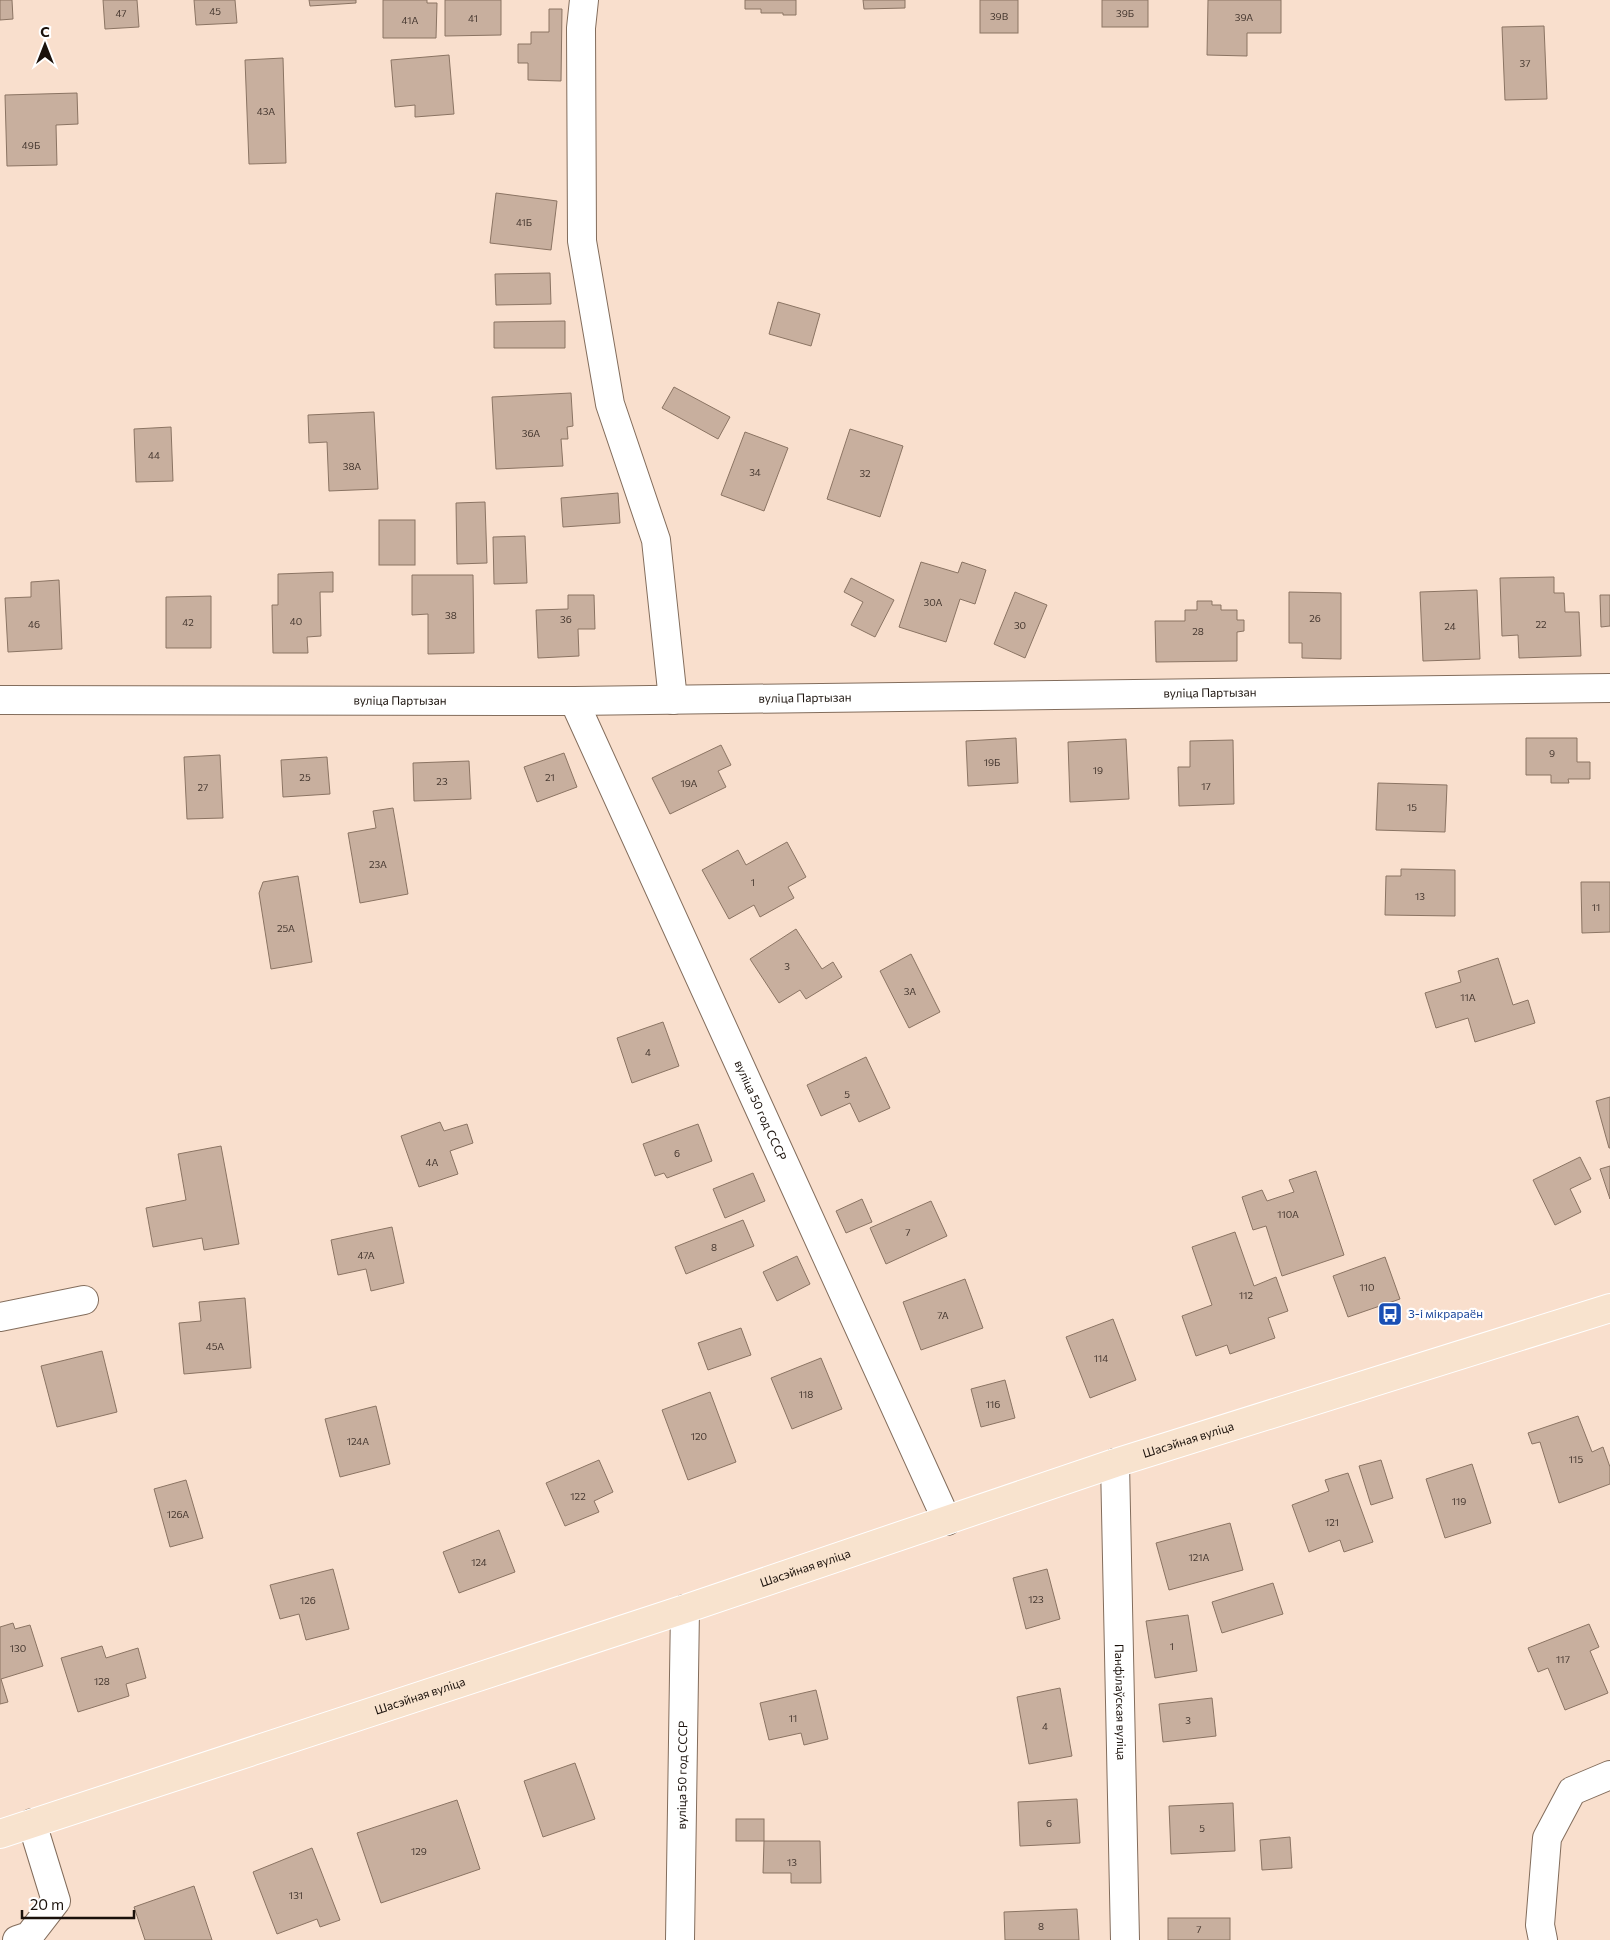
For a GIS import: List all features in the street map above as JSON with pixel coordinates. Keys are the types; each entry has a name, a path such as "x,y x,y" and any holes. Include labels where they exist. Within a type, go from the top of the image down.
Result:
{"main road":[{"name":"Шасэйная вуліца","path":"0,1834 947,1522 1115,1463 1610,1308"}],"street":[{"path":"584,0 581,28 582,241 610,404 656,540 673,700"},
{"name":"вуліца Партызан","path":"0,700 574,701 1610,688"},
{"name":"вуліца 50 год СССР","path":"574,701 947,1522"},
{"path":"0,1317 84,1300"},
{"name":"Панфілаўская вуліца","path":"1115,1463 1125,1940"},
{"name":"вуліца 50 год СССР","path":"680,1940 685,1609"},
{"path":"1543,1940 1540,1925 1547,1838 1572,1791 1610,1775"},
{"path":"17,1940 29,1936 56,1901 32,1823"}],"building":[{"path":"0,0 12,0 13,19 0,20"},
{"path":"103,0 137,0 139,27 105,29"},
{"path":"194,0 235,0 237,23 196,25"},
{"path":"309,0 356,0 356,3 310,6"},
{"path":"383,0 427,0 427,3 437,3 436,38 383,38"},
{"path":"445,0 501,0 501,35 445,36"},
{"path":"745,0 796,0 796,15 761,13 761,9 745,9"},
{"path":"863,0 905,0 905,8 864,9"},
{"path":"980,0 1018,0 1018,33 980,33"},
{"path":"1102,0 1148,0 1148,27 1102,27"},
{"path":"1208,0 1281,0 1281,33 1247,33 1247,56 1207,55"},
{"path":"549,9 562,9 561,81 528,80 528,63 518,63 518,44 531,44 531,32 549,32"},
{"path":"1544,26 1547,99 1505,100 1502,27"},
{"path":"449,55 454,114 415,117 415,105 395,107 391,60"},
{"path":"283,58 286,163 249,164 245,60"},
{"path":"77,93 78,124 56,125 57,165 7,166 5,95"},
{"path":"496,193 557,201 551,250 490,243"},
{"path":"550,273 551,304 496,305 495,274"},
{"path":"778,302 820,314 811,346 769,334"},
{"path":"565,321 565,348 494,348 494,322"},
{"path":"674,387 730,417 718,439 662,408"},
{"path":"571,393 573,426 567,427 568,439 561,439 563,466 496,469 492,397"},
{"path":"374,412 378,489 329,491 327,442 309,443 308,415"},
{"path":"171,427 173,481 136,482 134,429"},
{"path":"850,429 903,446 880,517 827,499"},
{"path":"745,432 788,448 764,511 721,495"},
{"path":"618,493 620,523 563,527 561,498"},
{"path":"485,502 487,563 457,564 456,503"},
{"path":"379,520 415,520 415,565 379,565"},
{"path":"525,536 527,583 494,584 493,537"},
{"path":"921,562 958,573 962,562 986,570 975,604 960,599 946,642 899,627"},
{"path":"333,572 333,592 320,592 321,636 307,637 308,653 273,653 272,605 278,605 278,574"},
{"path":"412,575 473,575 474,653 428,654 428,614 412,615"},
{"path":"1554,577 1554,593 1564,593 1565,612 1579,612 1581,656 1519,658 1518,635 1502,636 1500,578"},
{"path":"851,578 894,600 875,637 851,625 863,602 844,592"},
{"path":"59,580 62,649 8,652 5,598 31,597 31,582"},
{"path":"1477,590 1480,659 1423,661 1420,592"},
{"path":"1015,592 1047,605 1025,658 994,644"},
{"path":"1289,592 1341,593 1341,659 1302,658 1302,643 1289,643"},
{"path":"568,595 594,595 595,629 578,629 579,656 538,658 536,610 568,609"},
{"path":"1600,595 1610,595 1610,626 1601,627"},
{"path":"211,596 211,648 166,648 166,597"},
{"path":"1197,601 1212,601 1212,605 1221,605 1221,610 1237,610 1237,620 1244,620 1244,631 1237,632 1237,661 1156,662 1155,621 1185,621 1185,610 1197,610"},
{"path":"1016,738 1018,783 968,786 966,741"},
{"path":"1526,738 1577,738 1577,762 1590,762 1590,779 1568,779 1569,783 1551,783 1551,775 1526,775"},
{"path":"1126,739 1129,799 1070,802 1068,742"},
{"path":"1233,740 1234,804 1179,806 1178,767 1190,767 1190,741"},
{"path":"721,745 731,765 718,771 726,787 670,814 652,778"},
{"path":"564,753 577,787 537,802 524,767"},
{"path":"220,755 223,818 187,819 184,757"},
{"path":"327,757 330,794 283,797 281,760"},
{"path":"469,761 471,799 414,801 413,763"},
{"path":"1378,783 1447,785 1445,832 1376,830"},
{"path":"393,808 408,894 360,903 348,833 376,828 373,811"},
{"path":"787,842 806,877 788,887 794,898 760,917 754,905 729,919 702,870 738,850 746,865"},
{"path":"1401,869 1455,870 1455,916 1385,915 1386,876 1401,876"},
{"path":"298,876 312,962 271,969 259,893 263,882"},
{"path":"1581,882 1610,882 1610,932 1582,933"},
{"path":"796,929 822,969 833,962 842,977 806,999 800,990 779,1003 750,959"},
{"path":"911,954 940,1012 909,1028 880,971"},
{"path":"1498,958 1513,1005 1528,1000 1535,1023 1475,1042 1468,1018 1436,1028 1425,993 1461,982 1458,971"},
{"path":"663,1022 679,1066 632,1083 617,1038"},
{"path":"866,1057 890,1108 859,1122 850,1103 821,1116 807,1085"},
{"path":"1610,1097 1610,1148 1609,1148 1596,1101"},
{"path":"440,1122 444,1131 467,1124 473,1143 450,1151 458,1174 419,1187 401,1136"},
{"path":"698,1124 712,1161 667,1178 664,1173 655,1176 643,1144"},
{"path":"221,1146 239,1244 204,1250 202,1238 153,1247 146,1208 186,1200 178,1154"},
{"path":"1580,1157 1591,1179 1570,1189 1581,1212 1555,1225 1533,1180"},
{"path":"1610,1166 1610,1199 1600,1169"},
{"path":"1316,1171 1344,1255 1282,1276 1266,1226 1253,1230 1242,1197 1262,1190 1267,1201 1294,1192 1289,1180"},
{"path":"753,1173 765,1201 725,1218 713,1189"},
{"path":"862,1199 872,1222 846,1233 836,1211"},
{"path":"931,1201 947,1236 886,1264 870,1228"},
{"path":"743,1220 754,1246 686,1274 675,1247"},
{"path":"392,1227 404,1283 371,1291 366,1269 338,1275 331,1240"},
{"path":"1235,1232 1254,1286 1276,1277 1288,1311 1268,1318 1275,1338 1230,1354 1227,1345 1196,1356 1182,1316 1212,1305 1192,1247"},
{"path":"797,1256 810,1284 777,1301 763,1272"},
{"path":"1385,1257 1400,1299 1348,1317 1333,1276"},
{"path":"965,1279 983,1328 921,1350 903,1302"},
{"path":"245,1298 251,1368 184,1374 179,1323 201,1321 199,1302"},
{"path":"1113,1319 1136,1380 1090,1398 1066,1337"},
{"path":"741,1328 751,1355 708,1370 698,1343"},
{"path":"102,1351 117,1412 57,1427 41,1366"},
{"path":"821,1358 842,1409 792,1429 771,1378"},
{"path":"1005,1380 1015,1418 981,1427 971,1389"},
{"path":"710,1392 736,1462 688,1480 662,1410"},
{"path":"376,1406 390,1464 340,1477 325,1419"},
{"path":"1578,1416 1592,1452 1603,1447 1610,1467 1610,1484 1559,1503 1540,1442 1532,1444 1528,1433"},
{"path":"599,1460 613,1492 594,1501 599,1512 565,1526 546,1483"},
{"path":"1381,1460 1393,1498 1371,1505 1359,1466"},
{"path":"1472,1464 1491,1523 1445,1538 1426,1479"},
{"path":"1348,1473 1373,1542 1344,1552 1340,1540 1309,1552 1292,1505 1329,1491 1325,1480"},
{"path":"186,1480 203,1538 170,1547 154,1489"},
{"path":"1230,1523 1243,1570 1169,1590 1156,1543"},
{"path":"499,1530 515,1572 459,1593 443,1552"},
{"path":"333,1569 349,1629 306,1640 299,1614 280,1619 270,1585"},
{"path":"1047,1569 1060,1619 1026,1629 1013,1578"},
{"path":"1273,1583 1283,1614 1222,1633 1212,1602"},
{"path":"1188,1615 1197,1671 1155,1678 1146,1621"},
{"path":"13,1623 15,1629 30,1625 43,1666 1,1679 8,1702 0,1704 0,1627"},
{"path":"1589,1624 1599,1647 1590,1651 1608,1693 1565,1710 1548,1668 1538,1672 1528,1648"},
{"path":"102,1646 106,1658 138,1648 146,1678 126,1684 129,1696 78,1712 61,1658"},
{"path":"1060,1688 1072,1756 1029,1764 1017,1697"},
{"path":"816,1690 828,1739 804,1745 801,1733 769,1740 760,1703"},
{"path":"1212,1698 1216,1736 1163,1742 1159,1704"},
{"path":"575,1763 595,1819 543,1837 524,1781"},
{"path":"1077,1799 1080,1843 1020,1846 1018,1802"},
{"path":"457,1800 480,1869 381,1903 357,1833"},
{"path":"1233,1803 1235,1851 1171,1854 1169,1806"},
{"path":"736,1819 764,1819 764,1841 736,1841"},
{"path":"1290,1837 1292,1868 1262,1870 1260,1840"},
{"path":"764,1841 820,1841 821,1883 791,1883 791,1873 763,1873"},
{"path":"312,1848 340,1920 320,1927 317,1919 277,1934 253,1872"},
{"path":"194,1886 212,1940 145,1940 134,1907"},
{"path":"1077,1909 1079,1940 1005,1940 1004,1912"},
{"path":"1168,1918 1230,1918 1230,1940 1168,1940"}],"place":[{"name":"3-і мікрараён","path":"1390,1314"}]}
